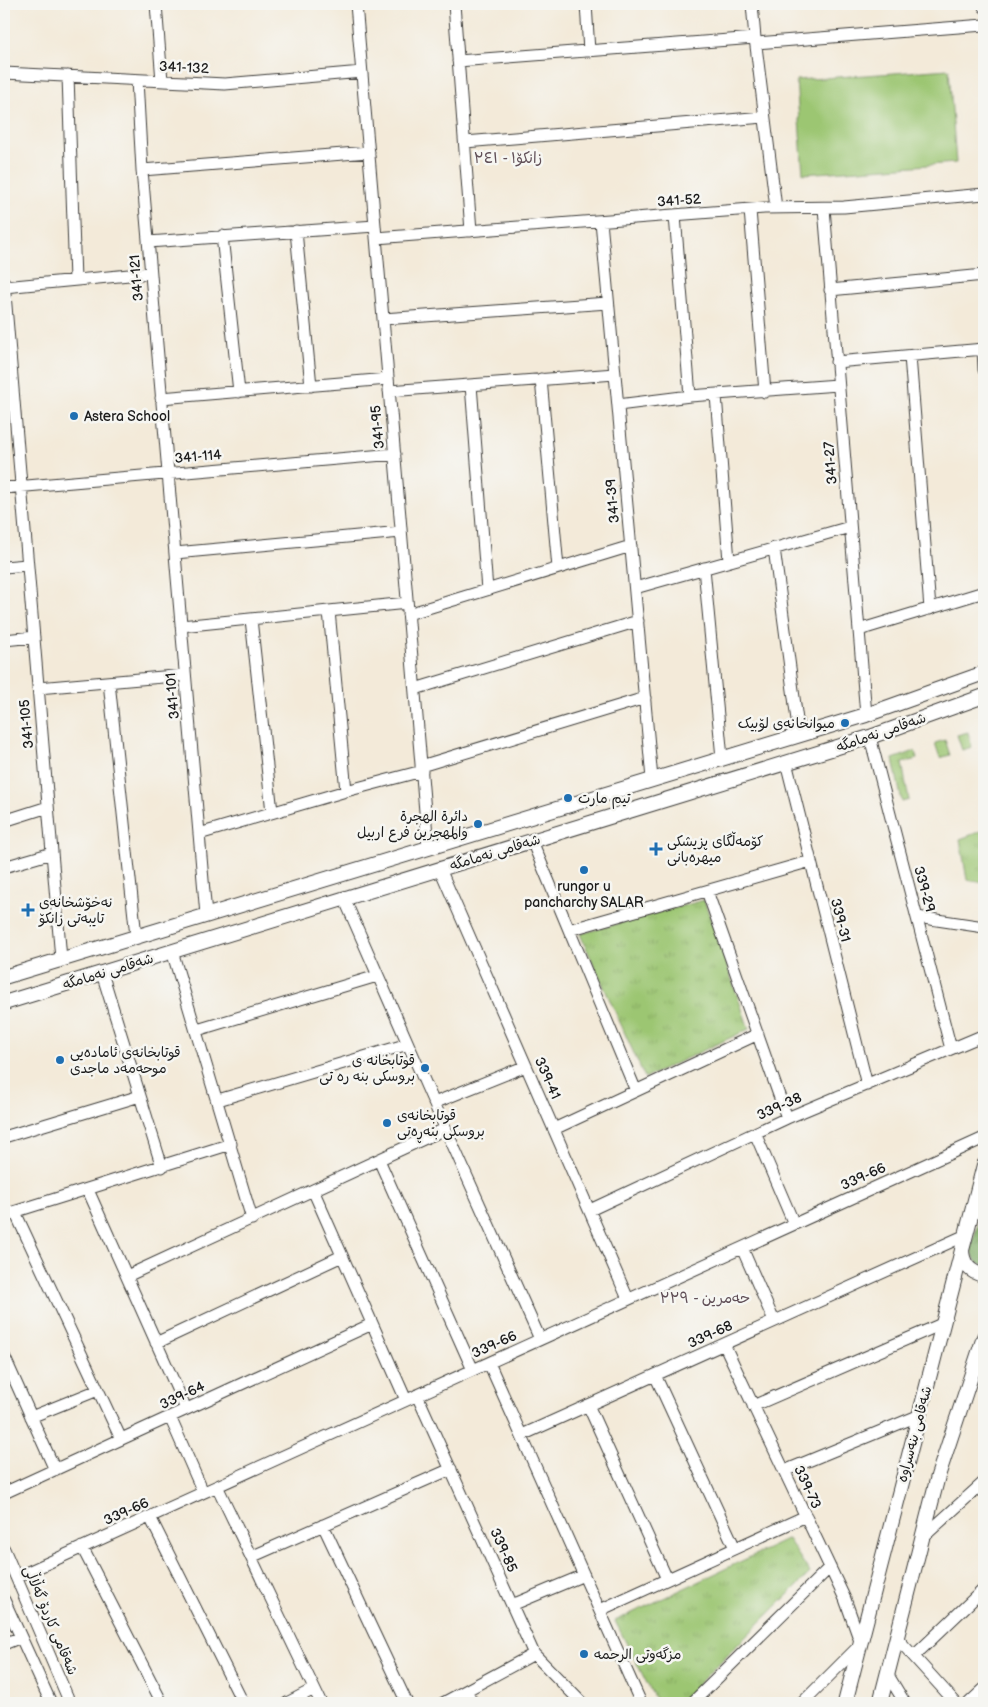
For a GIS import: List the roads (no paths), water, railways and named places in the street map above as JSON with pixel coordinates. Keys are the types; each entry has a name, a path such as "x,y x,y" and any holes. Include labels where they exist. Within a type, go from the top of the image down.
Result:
{"main road":[{"name":"شەقامی نەمامگە","path":"4,977 866,715 984,673"},
{"name":"شەقامی نەمامگە","path":"4,1003 870,737 984,696"},
{"path":"490,828 496,851"},
{"path":"272,895 279,918"},
{"name":"شەقامی بنەسراوە","path":"845,1703 984,1165"},
{"path":"964,1242 963,1257 968,1267 973,1272 984,1275"},
{"path":"880,1703 938,1476 984,1337"}],"street":[{"path":"156,4 162,81"},
{"name":"341-95","path":"356,4 366,103 428,847"},
{"path":"454,4 472,231"},
{"path":"586,4 589,51"},
{"path":"752,4 776,208"},
{"path":"458,61 984,25"},
{"name":"341-132","path":"4,73 225,84 362,72"},
{"path":"68,76 75,280"},
{"name":"341-121","path":"137,80 150,273 168,474"},
{"path":"465,142 764,117"},
{"path":"142,170 369,152"},
{"name":"341-52","path":"376,238 776,208 824,208 984,194"},
{"name":"341-27","path":"824,208 866,715"},
{"path":"750,210 765,392"},
{"path":"675,216 690,396"},
{"name":"341-39","path":"601,221 652,779"},
{"path":"148,242 375,226"},
{"path":"296,231 312,386"},
{"path":"222,236 239,392"},
{"path":"4,287 150,273"},
{"path":"830,290 984,275"},
{"name":"341-105","path":"4,282 9,411 21,487 61,959"},
{"path":"383,319 608,302"},
{"path":"836,362 983,349 984,370"},
{"path":"910,356 930,609"},
{"path":"161,398 312,386 471,385 615,374"},
{"path":"541,379 558,568"},
{"path":"471,385 487,590"},
{"path":"618,405 690,396 765,392 838,385"},
{"path":"716,395 729,561"},
{"name":"341-114","path":"4,488 395,454"},
{"name":"341-101","path":"168,474 206,915"},
{"path":"635,588 850,527"},
{"path":"174,553 401,532"},
{"path":"181,626 329,611 408,609 487,590 631,546"},
{"path":"774,548 799,735"},
{"path":"4,567 27,565"},
{"path":"704,568 722,758"},
{"path":"859,630 984,592"},
{"path":"329,611 346,791"},
{"path":"251,619 272,812"},
{"path":"415,689 638,622"},
{"path":"4,640 34,637"},
{"path":"38,688 185,674"},
{"path":"109,682 136,936"},
{"path":"199,834 422,769 645,698"},
{"name":"339-29","path":"870,737 951,1049"},
{"name":"339-31","path":"786,762 867,1085"},
{"path":"4,820 48,807"},
{"path":"532,841 636,1091"},
{"path":"4,867 52,853"},
{"path":"569,930 811,861"},
{"name":"339-41","path":"440,869 628,1299"},
{"path":"707,891 787,1118"},
{"path":"344,898 377,976 540,1339"},
{"path":"917,917 984,927"},
{"path":"172,951 252,1219"},
{"path":"102,973 162,1167"},
{"path":"197,1030 377,976"},
{"path":"554,1129 758,1034"},
{"name":"339-38","path":"590,1210 787,1118 984,1035"},
{"path":"218,1100 408,1044"},
{"path":"434,1103 526,1066"},
{"path":"4,1137 140,1096"},
{"path":"126,1276 446,1129"},
{"path":"756,1133 794,1224"},
{"name":"339-66","path":"17,1577 984,1138"},
{"path":"121,1439 9,1214 231,1144"},
{"path":"379,1160 473,1370"},
{"path":"88,1190 186,1409"},
{"path":"313,1190 406,1400"},
{"name":"339-68","path":"522,1435 774,1322 964,1242"},
{"path":"742,1248 774,1322"},
{"path":"156,1342 342,1256"},
{"path":"753,1406 944,1323"},
{"name":"339-64","path":"4,1493 372,1324"},
{"name":"339-73","path":"724,1344 846,1599 861,1644"},
{"path":"4,1356 55,1470"},
{"path":"489,1363 641,1703"},
{"path":"655,1375 735,1548"},
{"path":"31,1417 98,1390"},
{"name":"339-85","path":"417,1395 534,1654 582,1703"},
{"path":"588,1405 667,1579"},
{"path":"784,1471 920,1415"},
{"path":"170,1417 203,1492"},
{"path":"251,1557 450,1469"},
{"path":"921,1539 984,1482"},
{"path":"217,1486 321,1703"},
{"path":"600,1610 806,1516"},
{"path":"150,1517 242,1703"},
{"path":"323,1526 407,1703"},
{"path":"82,1547 162,1703"},
{"name":"شەقامی کاردۆ گەڵاڵی","path":"4,1549 70,1703"},
{"path":"692,1703 830,1567"},
{"path":"512,1605 584,1575"},
{"path":"914,1656 984,1589"},
{"path":"4,1600 51,1703"},
{"path":"4,1644 21,1637"},
{"path":"898,1638 956,1703"},
{"path":"802,1703 861,1644"},
{"path":"444,1703 534,1654"},
{"path":"888,1675 905,1703"},
{"path":"43,1685 59,1678"},
{"path":"287,1703 314,1689"},
{"path":"969,1703 984,1689"},
{"path":"466,1691 473,1703"}],"place":[{"name":"Astera School","path":"74,416"},
{"name":"میوانخانەی لۆبیک","path":"845,723"},
{"name":"تیم مارت","path":"568,798"},
{"name":"دائرة الهجرة والمهجرين فرع اربيل","path":"478,824"},
{"name":"کۆمەڵگای پزیشکی میهرەبانی","path":"656,849"},
{"name":"rungor u pancharchy SALAR","path":"584,870"},
{"name":"نەخۆشخانەی تایبەتی زانکۆ","path":"28,910"},
{"name":"قوتابخانەی ئامادەیی موحەمەد ماجدی","path":"60,1060"},
{"name":"قوتابخانه ى بروسكى بنه ره تى","path":"425,1068"},
{"name":"قوتابخانەی بروسکی بنەڕەتی","path":"387,1123"},
{"name":"مزگەوتی الرحمە","path":"584,1654"}],"district":[{"name":"زانکۆ١ - ٣٤١","path":"508,158"},
{"name":"حەمرین - ٣٣٩","path":"705,1298"}]}
